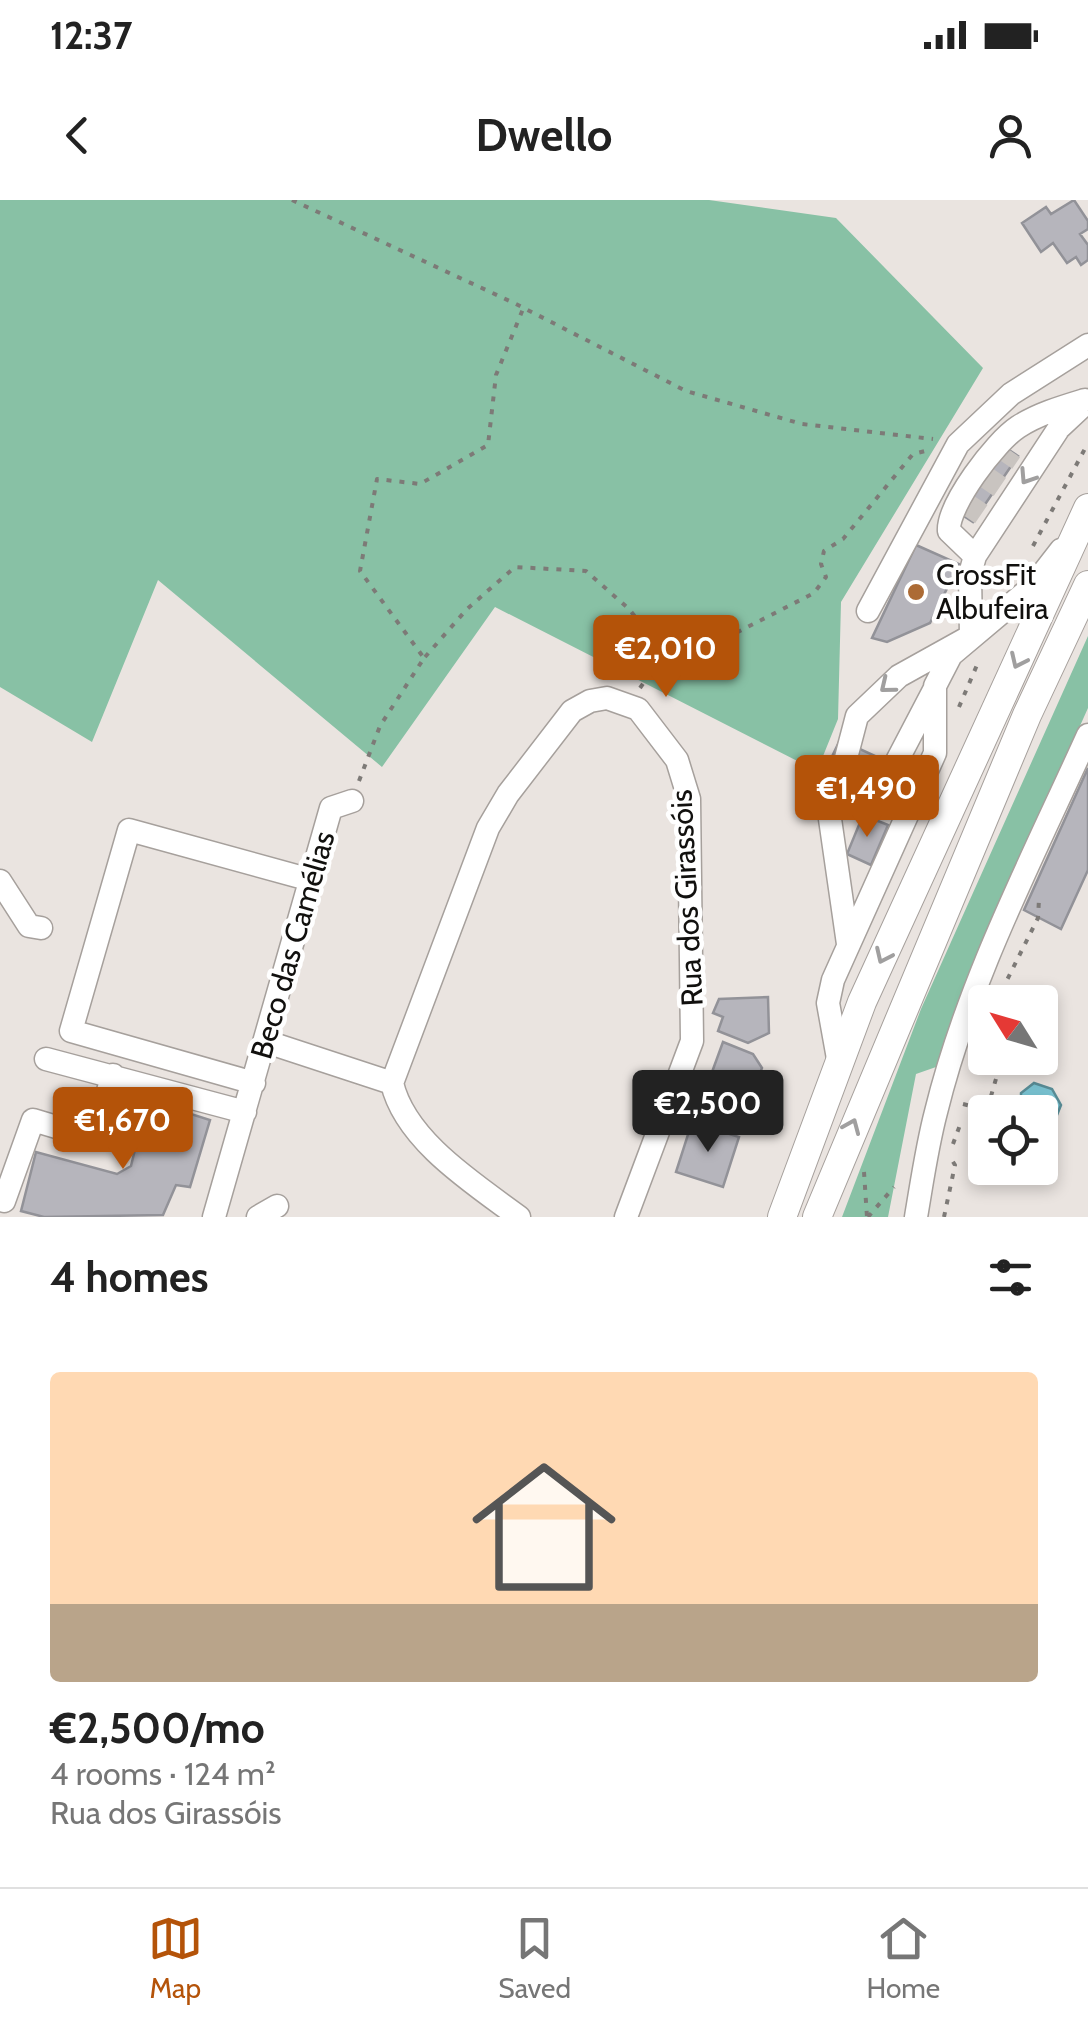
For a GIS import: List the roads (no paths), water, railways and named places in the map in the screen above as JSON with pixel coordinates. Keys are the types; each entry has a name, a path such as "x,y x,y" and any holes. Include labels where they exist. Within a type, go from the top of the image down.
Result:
{"main road":[{"path":"782,1217 862,1002 1084,518"},
{"path":"817,1217 1027,715 1088,586"}],"street":[{"path":"868,612 958,444 1011,394 1088,345"},
{"path":"968,549 949,531 948,516 998,444 1017,428 1054,410 1088,400"},
{"path":"968,549 1059,428 1088,400"},
{"path":"1011,451 1054,410"},
{"path":"966,517 971,636"},
{"path":"876,801 951,656 1033,586 1084,518"},
{"path":"848,944 830,820 856,716 898,676 971,636"},
{"path":"839,1064 828,1004 848,944 935,753 936,686"},
{"name":"Rua dos Girassóis","path":"392,1082 488,828 508,794 572,712 606,698 630,705 656,727 677,760 689,799 695,993 692,1041 626,1217"},
{"path":"916,1217 936,1112 961,1032 989,956 1088,735"},
{"path":"837,788 895,810 902,822"},
{"name":"Beco das Camélias","path":"214,1217 331,808 352,801"},
{"path":"254,1083 71,1031 76,1012 128,830 311,880"},
{"path":"0,881 28,926 40,928"},
{"path":"267,1042 392,1082 397,1106 410,1123 471,1181 518,1217"},
{"path":"46,1059 245,1112"},
{"path":"4,1201 33,1120 93,1138 113,1076"}],"water":[{"path":"1034,1083 1052,1089 1055,1095 1021,1095"}],"tunnel":[{"path":"966,517 1011,451"}],"place":[{"name":"CrossFit Albufeira","path":"916,592"}]}
